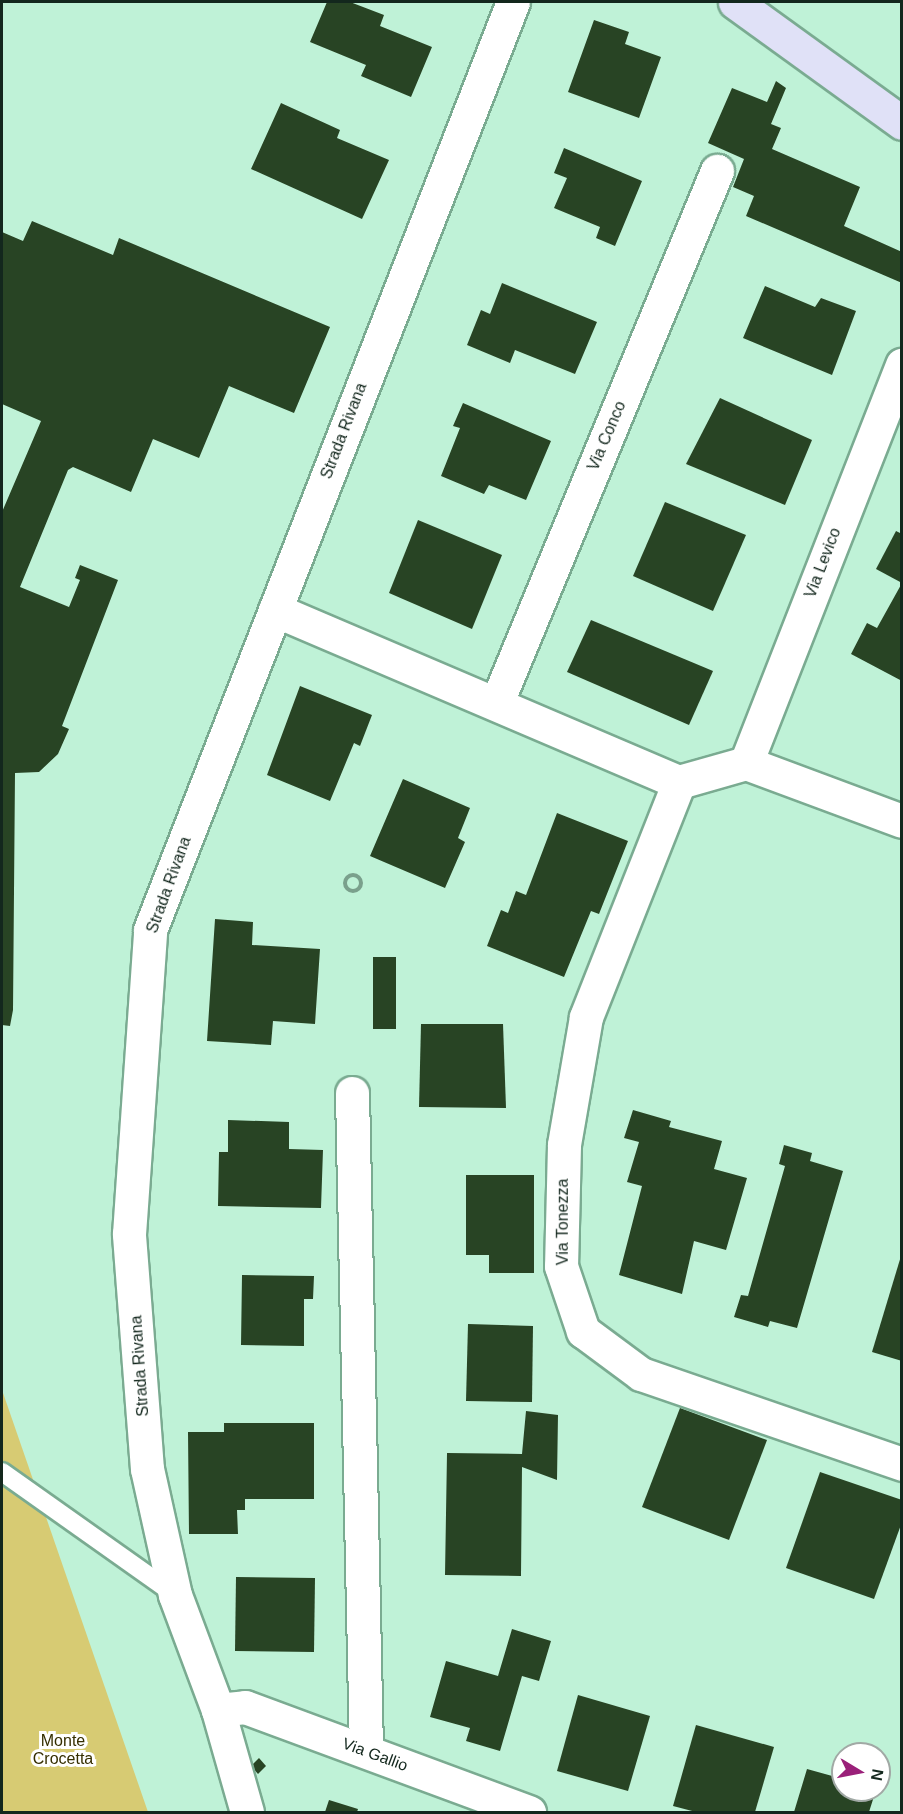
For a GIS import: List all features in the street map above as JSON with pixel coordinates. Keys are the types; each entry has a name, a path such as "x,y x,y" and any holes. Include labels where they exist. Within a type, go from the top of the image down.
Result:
{"main road":[{"path":"735,2 902,123"}],"street":[{"name":"Strada Rivana","path":"247,1812 218,1710 175,1595 147,1469 129,1234 150,930 513,2"},
{"name":"Via Conco","path":"497,702 717,171"},
{"name":"Via Levico","path":"746,763 902,364"},
{"path":"275,609 497,702 679,782 746,763 902,821"},
{"name":"Via Tonezza","path":"679,782 586,1017 564,1145 561,1266 583,1331 641,1374 902,1464"},
{"path":"352,1093 366,1751"},
{"name":"Via Gallio","path":"218,1710 245,1707 529,1812"}],"lane":[{"path":"2,1472 175,1595"}],"path":[{"path":"352,872 362,876 354,894 344,890 352,872"}],"green space":[{"name":"Monte Crocetta","path":"2,1390 148,1812 2,1812"}],"building":[{"path":"327,2 350,2 384,15 380,26 432,47 411,97 361,76 366,65 310,42"},
{"path":"594,20 629,32 625,44 661,57 639,118 568,92"},
{"path":"776,81 786,88 771,124 781,128 772,149 860,187 844,226 902,252 902,283 746,216 754,196 733,187 744,159 708,143 732,88 767,102"},
{"path":"281,103 340,130 337,138 389,160 362,219 251,169"},
{"path":"564,148 642,181 615,246 596,238 600,227 554,208 567,178 554,173"},
{"path":"32,221 113,255 119,238 330,327 294,413 229,386 199,458 153,439 131,492 73,467 68,470 20,587 69,607 80,580 75,578 80,565 118,580 62,726 69,729 58,754 39,772 15,773 13,1010 10,1026 2,1025 2,512 41,421 2,404 2,232 23,241"},
{"path":"502,283 597,322 575,374 515,350 510,363 467,345 481,310 490,314"},
{"path":"765,286 815,307 821,298 856,311 832,375 743,338"},
{"path":"720,398 812,440 785,505 686,464"},
{"path":"463,403 551,441 526,500 489,485 484,494 441,476 460,428 453,426"},
{"path":"665,502 746,535 713,611 633,576"},
{"path":"418,520 502,555 472,629 389,593"},
{"path":"896,531 902,534 902,583 876,569"},
{"path":"902,583 902,681 851,654 867,623 877,628"},
{"path":"591,620 713,671 689,725 567,672"},
{"path":"300,686 372,715 360,746 354,743 330,801 267,775"},
{"path":"403,779 470,808 458,838 465,842 445,888 370,856"},
{"path":"557,813 628,841 599,914 591,911 564,977 487,946 501,910 508,913 516,891 526,895"},
{"path":"215,919 253,922 252,945 320,949 315,1024 273,1021 271,1045 207,1041"},
{"path":"373,957 396,957 396,1029 373,1029"},
{"path":"421,1024 503,1024 506,1108 419,1107"},
{"path":"633,1110 671,1121 669,1127 722,1141 714,1169 747,1178 726,1250 694,1241 682,1294 619,1275 642,1186 627,1182 639,1142 624,1138"},
{"path":"228,1120 289,1122 289,1149 323,1150 321,1208 218,1206 219,1152 228,1152"},
{"path":"784,1145 812,1153 810,1161 843,1171 797,1328 770,1321 768,1327 734,1317 741,1295 748,1296 785,1166 779,1164"},
{"path":"466,1175 534,1175 534,1273 489,1273 489,1255 466,1255"},
{"path":"902,1256 902,1361 872,1352"},
{"path":"242,1275 314,1276 313,1299 304,1299 304,1346 241,1345"},
{"path":"468,1324 533,1326 532,1402 466,1401"},
{"path":"680,1408 767,1440 729,1540 642,1507"},
{"path":"526,1411 558,1415 557,1480 522,1467 521,1576 445,1575 447,1453 522,1454"},
{"path":"224,1423 314,1423 314,1499 245,1499 245,1510 237,1510 238,1534 189,1534 188,1432 224,1432"},
{"path":"820,1472 902,1500 902,1522 874,1599 786,1568"},
{"path":"236,1577 315,1578 314,1652 235,1651"},
{"path":"512,1629 551,1641 539,1681 522,1676 500,1751 466,1741 470,1728 430,1717 446,1661 498,1676"},
{"path":"578,1695 650,1716 628,1791 557,1771"},
{"path":"696,1725 774,1747 755,1812 696,1812 673,1806"},
{"path":"259,1758 266,1766 258,1774 251,1766"},
{"path":"807,1769 831,1776 831,1802 872,1802 869,1812 794,1812"},
{"path":"329,1800 358,1809 357,1812 325,1812"}]}
